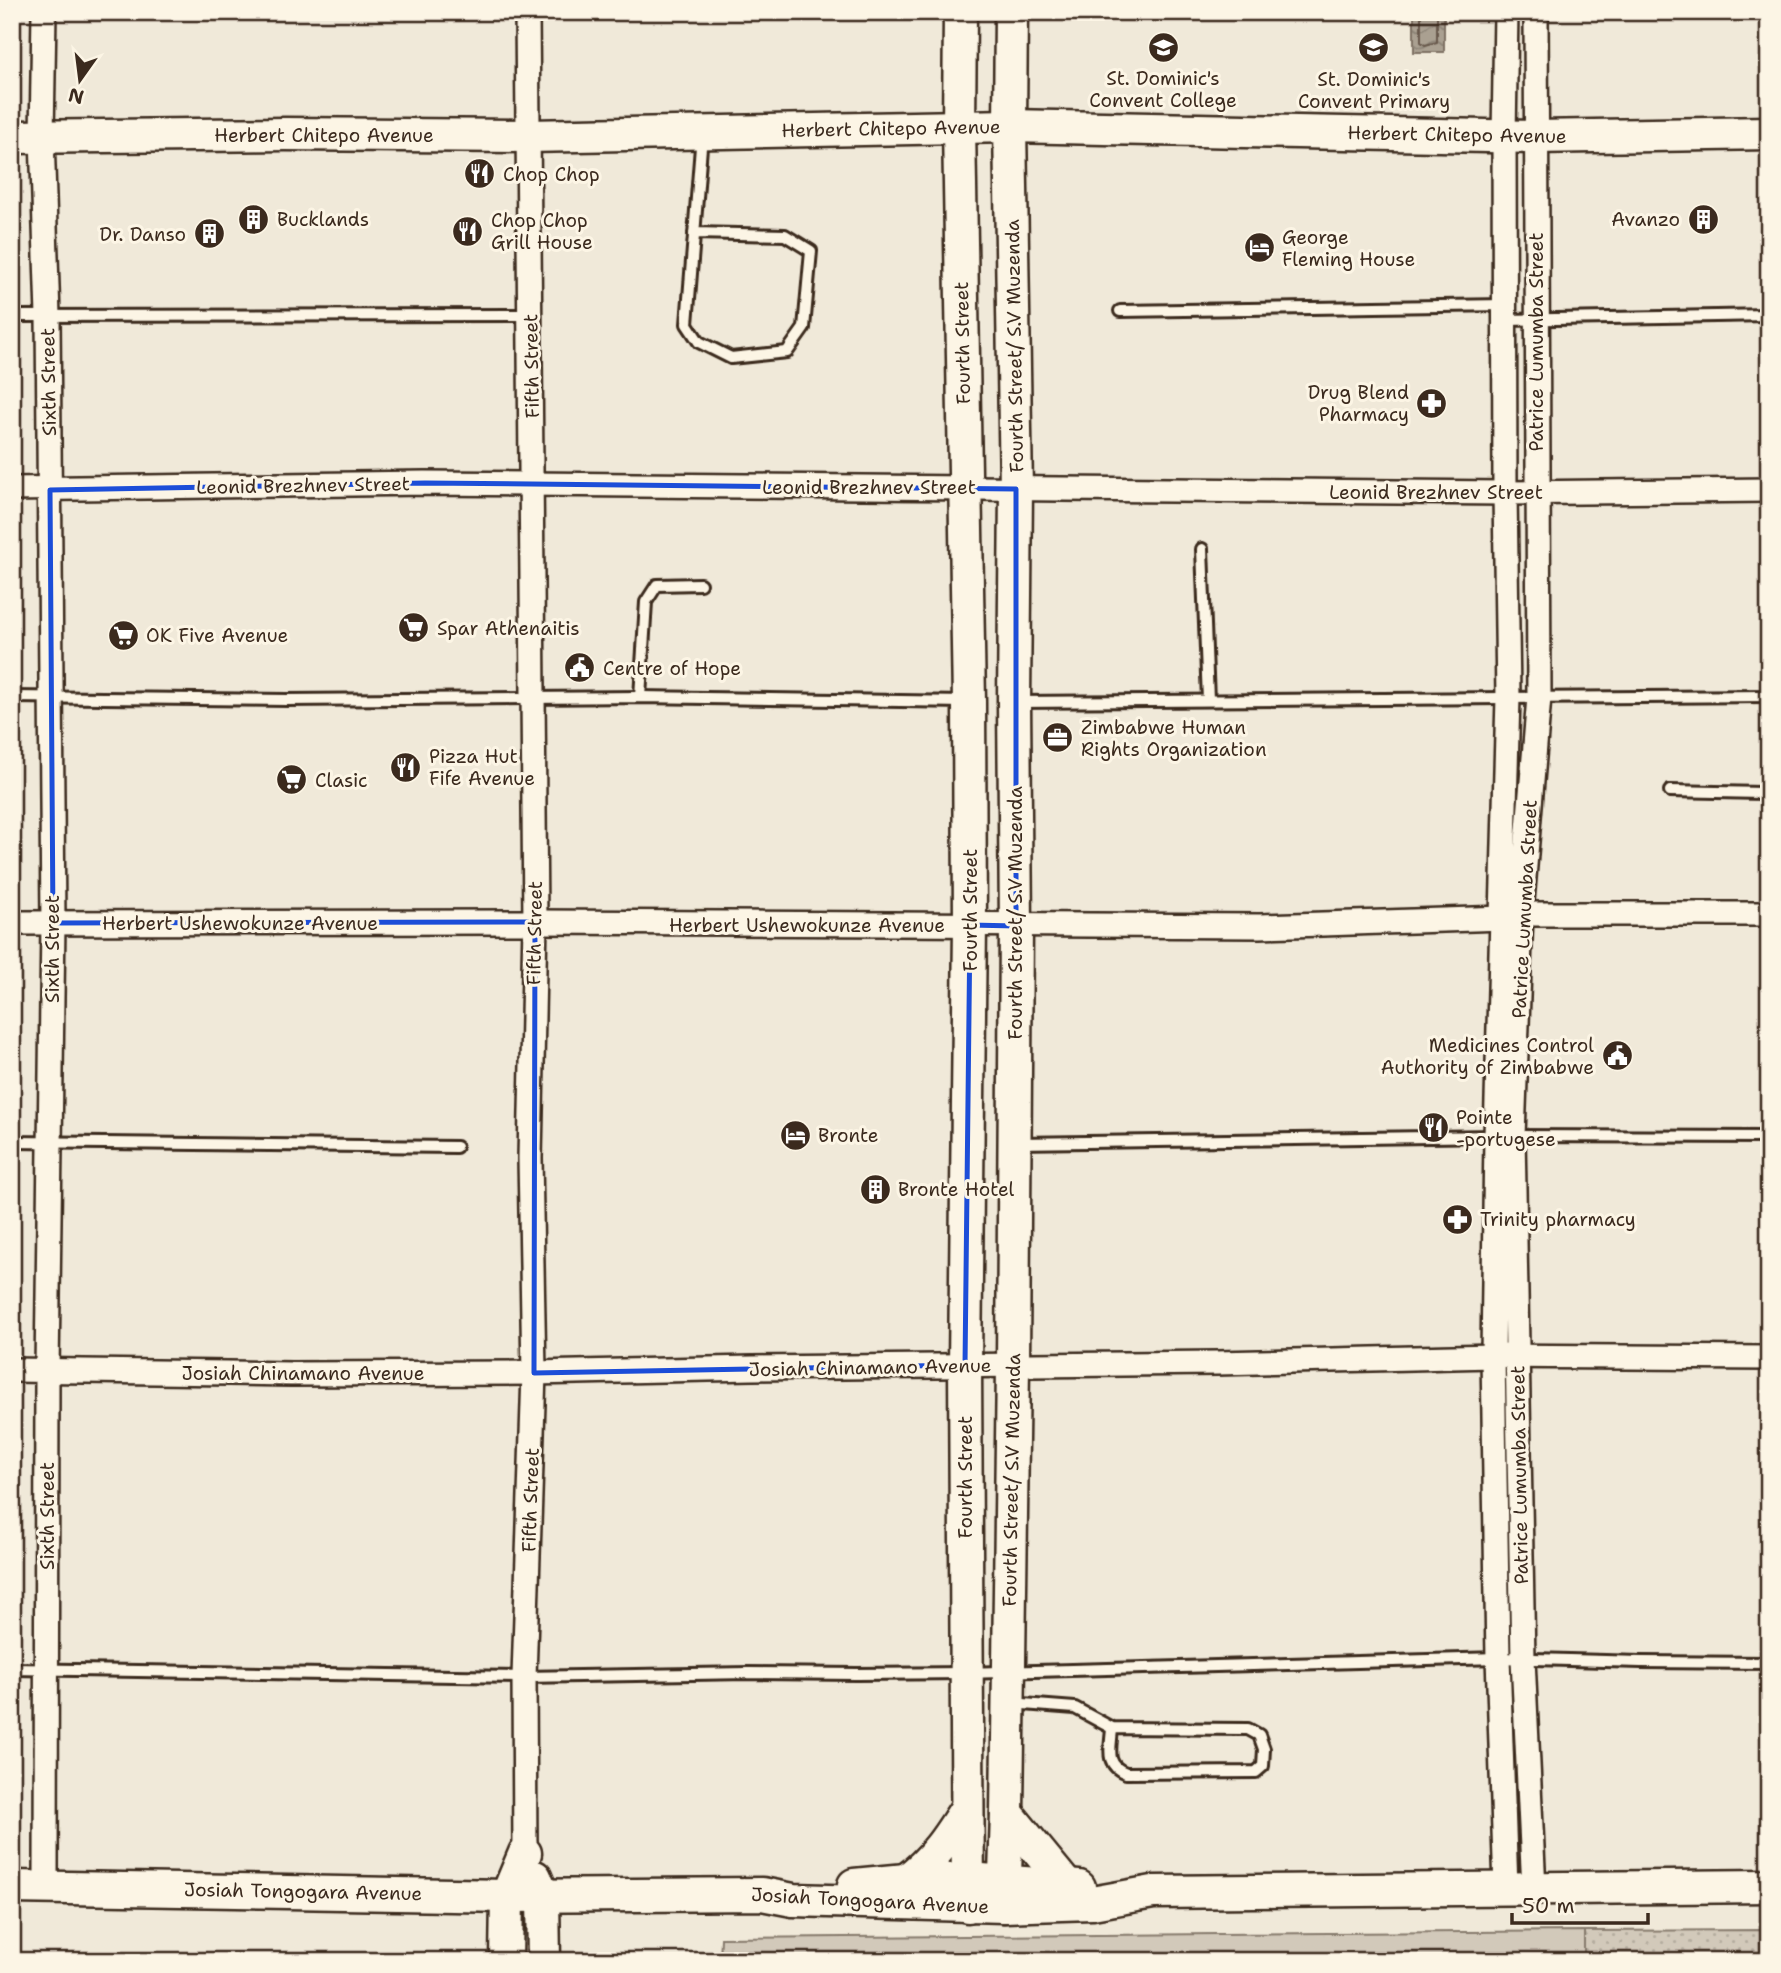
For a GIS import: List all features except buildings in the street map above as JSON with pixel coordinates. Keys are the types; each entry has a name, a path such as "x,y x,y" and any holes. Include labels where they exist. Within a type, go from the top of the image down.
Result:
{"main road":[{"name":"Fourth Street","path":"960,12 959,127 970,925 965,1365 968,1892"},
{"name":"Fourth Street/ S.V Muzenda","path":"1007,1813 1016,926 1016,489 1010,126 1011,12"},
{"name":"Herbert Chitepo Avenue","path":"27,137 285,134 529,136 1010,126 1535,137 1769,133"},
{"path":"906,1880 922,1869 936,1854 966,1809"},
{"path":"1007,1813 1067,1886"},
{"path":"1004,1893 1007,1813"},
{"name":"Fifth Street","path":"506,1961 506,1896 525,1853"},
{"name":"Fifth Street","path":"525,1853 543,1896 544,1961"},
{"path":"762,1894 791,1889 906,1880 968,1892 1004,1893 1067,1886 1153,1892"},
{"name":"Josiah Tongogara Avenue","path":"12,1886 506,1896 762,1894 793,1900 968,1892"},
{"name":"Josiah Tongogara Avenue","path":"1004,1893 1092,1903 1153,1892 1769,1886"}],"street":[{"name":"Sixth Street","path":"44,12 27,137 47,316 50,491 53,923 47,1370 46,1886"},
{"name":"Fifth Street","path":"525,1853 524,1677 534,1373 530,1158 535,922 527,12"},
{"name":"Patrice Lumumba Street","path":"1506,12 1505,493 1512,916 1493,1356 1498,1658 1520,1889"},
{"name":"Patrice Lumumba Street","path":"1512,916 1539,697 1536,492 1536,12"},
{"name":"Leonid Brezhnev Street","path":"12,489 50,491 425,483 1505,493 1769,491"},
{"name":"Herbert Ushewokunze Avenue","path":"12,923 535,922 1260,926 1512,916 1769,914"},
{"name":"Patrice Lumumba Street","path":"1504,1136 1516,1357 1523,1659 1520,1889"},
{"name":"Josiah Chinamano Avenue","path":"12,1370 291,1374 534,1373 1493,1356 1769,1358"}],"lane":[{"path":"694,233 785,235 811,251 804,328 787,352 731,358 699,342 687,324 694,233 702,132"},
{"path":"1120,311 1505,312 1536,320 1769,315"},
{"path":"12,316 530,315"},
{"path":"1202,549 1208,699"},
{"path":"640,697 646,602 657,585 700,584"},
{"path":"1014,702 1769,696"},
{"path":"12,697 286,700 640,697 969,702"},
{"path":"1670,791 1762,793 1769,796"},
{"path":"1014,1143 1504,1136 1769,1137"},
{"path":"12,1142 456,1147"},
{"path":"1007,1687 1498,1658 1769,1663"},
{"path":"12,1669 524,1677 748,1672 966,1673 1075,1708 1112,1728 1248,1729 1259,1735 1264,1749 1263,1766 1256,1772 1126,1773 1116,1769 1111,1763 1112,1728"}],"highlighted area":[{"path":"425,483 1016,489 1016,926 970,925 965,1365 534,1373 535,922 53,923 50,490"}],"shaded area":[{"path":"1762,1930 1769,1933 1769,1961 1584,1961 1584,1931"},
{"path":"1584,1931 1584,1961 720,1961 721,1938"}],"water":[{"path":"1414,12 1444,12 1444,52 1414,52"}],"place":[{"name":"St. Dominic's Convent College","path":"1163,47"},
{"name":"St. Dominic's Convent Primary","path":"1374,48"},
{"name":"Chop Chop","path":"480,174"},
{"name":"Bucklands","path":"254,219"},
{"name":"Avanzo","path":"1703,219"},
{"name":"Chop Chop Grill House","path":"468,231"},
{"name":"Dr. Danso","path":"209,234"},
{"name":"George Fleming House","path":"1259,248"},
{"name":"Drug Blend Pharmacy","path":"1432,403"},
{"name":"Spar Athenaitis","path":"414,628"},
{"name":"OK Five Avenue","path":"123,635"},
{"name":"Centre of Hope","path":"580,668"},
{"name":"Zimbabwe Human Rights Organization","path":"1058,738"},
{"name":"Pizza Hut Fife Avenue","path":"406,767"},
{"name":"Clasic","path":"292,780"},
{"name":"Medicines Control Authority of Zimbabwe","path":"1617,1056"},
{"name":"Pointe -portugese","path":"1433,1128"},
{"name":"Bronte","path":"795,1135"},
{"name":"Bronte Hotel","path":"875,1189"},
{"name":"Trinity pharmacy","path":"1457,1219"}]}
